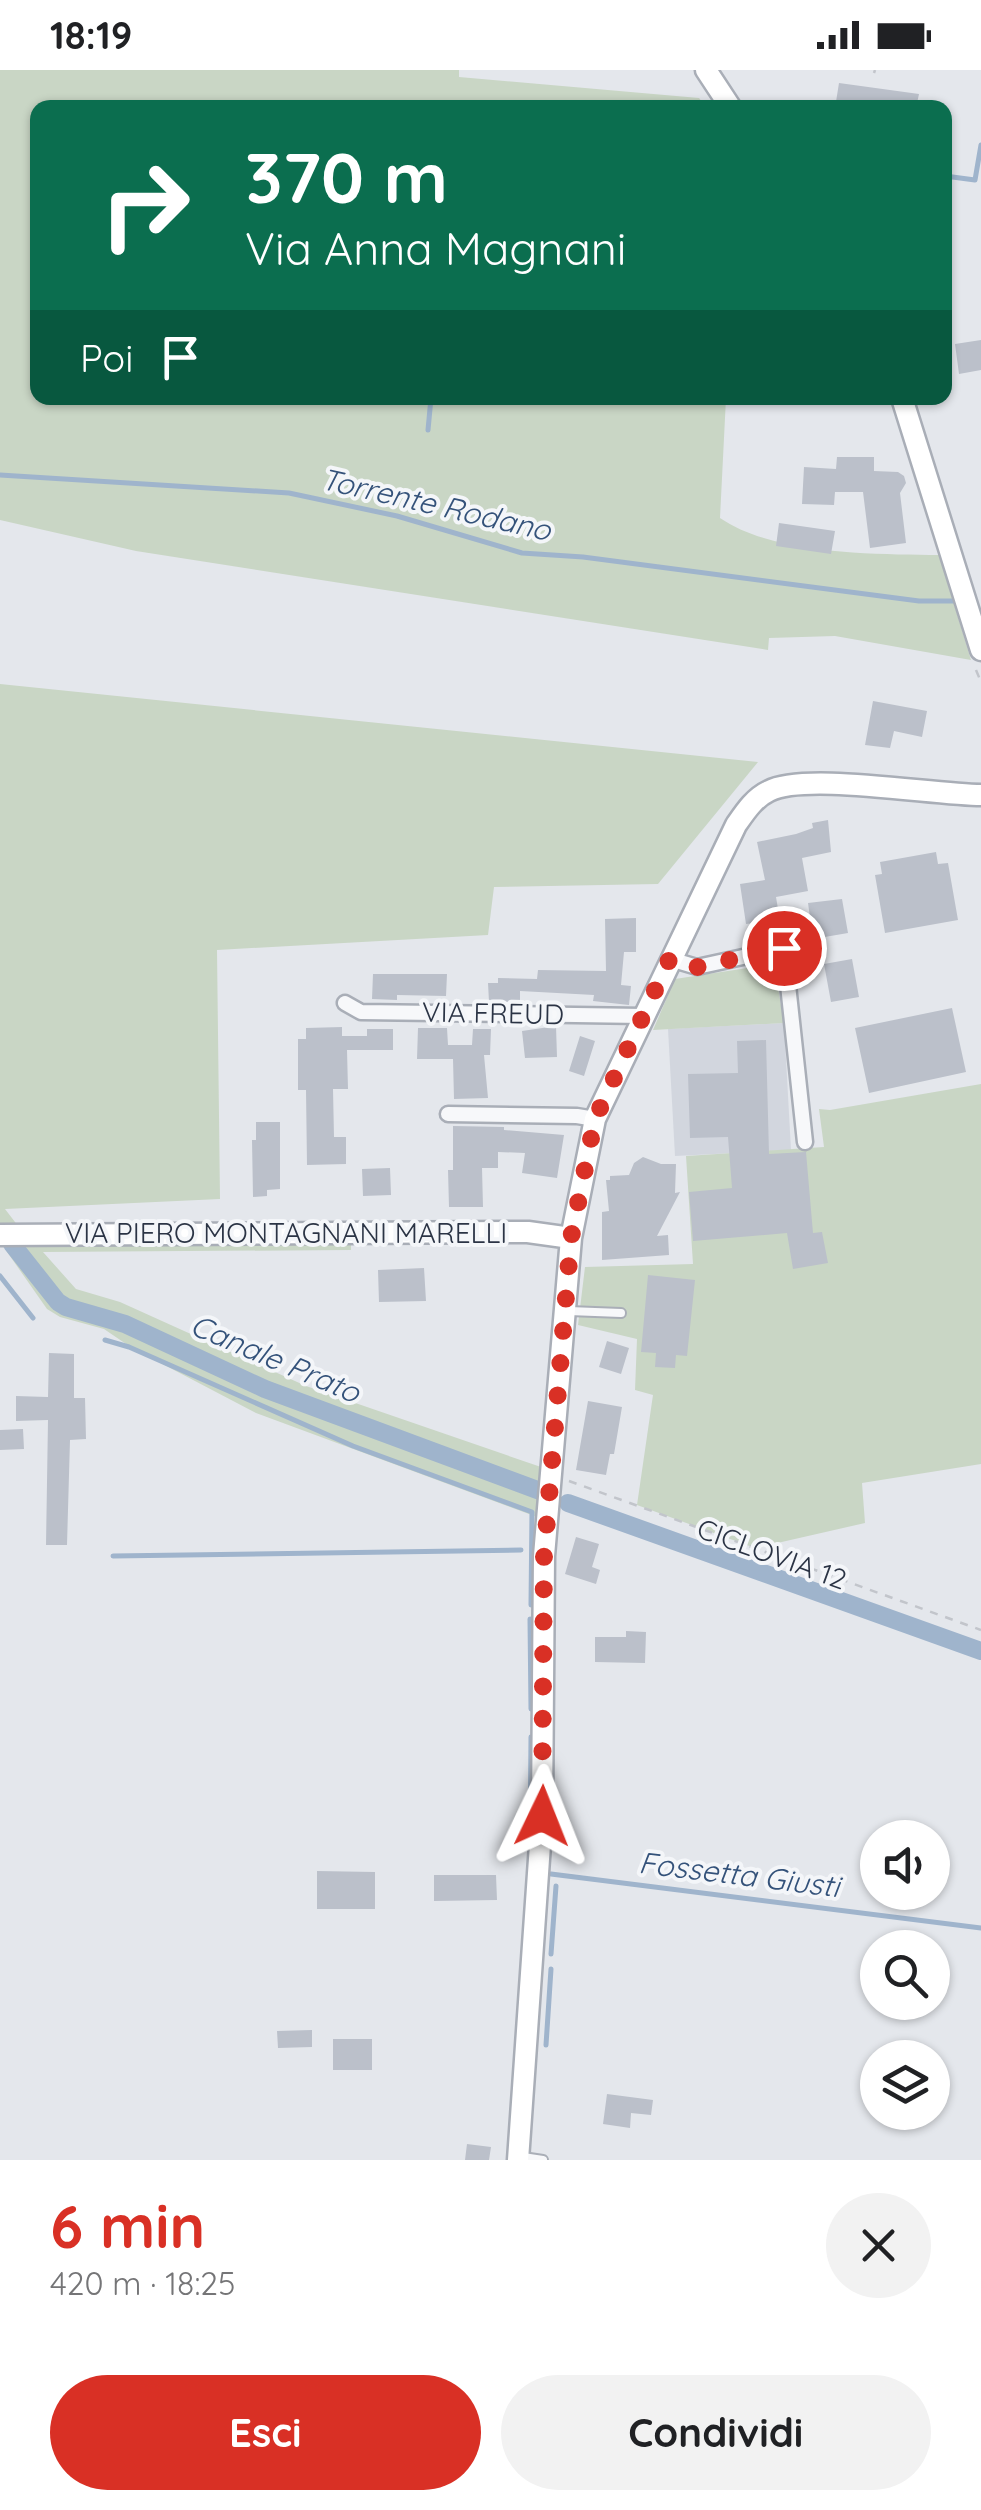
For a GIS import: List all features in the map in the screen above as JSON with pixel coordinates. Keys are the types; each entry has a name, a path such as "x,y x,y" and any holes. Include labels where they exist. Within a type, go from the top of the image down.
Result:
{"street":[{"path":"706,70 726,100"},
{"path":"904,405 946,536 978,659"},
{"path":"518,2158 542,1816 546,1523 571,1238 595,1119 670,958 736,825 749,807 772,789 785,785 981,795"},
{"path":"670,958 697,967 784,948 805,1142"},
{"name":"VIA FREUD","path":"345,1003 361,1012 643,1016"},
{"path":"448,1114 595,1119"},
{"name":"VIA PIERO MONTAGNANI MARELLI","path":"0,1235 528,1232 571,1238"}],"lane":[{"path":"564,1311 621,1314"},
{"path":"518,2158 543,2160"}],"path":[{"path":"978,659 981,682"},
{"name":"CICLOVIA 12","path":"562,1478 981,1630"}],"shaded area":[{"path":"784,1023 791,1150 675,1156 668,1029"}],"green space":[{"path":"0,70 459,70 459,77 699,98 30,100 30,405 726,405 720,518 742,530 796,546 856,553 939,555 971,660 835,636 769,638 768,650 136,551 0,520"},
{"path":"0,684 758,762 658,884 494,887 488,935 217,950 220,1199 5,1209 25,1235 0,1235"},
{"path":"774,964 784,1023 653,1030 675,979"},
{"path":"981,1084 981,1464 862,1483 865,1523 755,1548 637,1505 653,1395 635,1390 637,1339 578,1325 585,1267 693,1264 686,1156 824,1147 819,1109"},
{"path":"351,1240 351,1250 43,1252 76,1289 120,1302 306,1386 541,1467 537,1517 256,1413 132,1348 104,1329 60,1317 47,1309 5,1249 7,1243"}],"building":[{"path":"839,83 919,94 918,100 836,100"},
{"path":"981,340 981,370 959,374 955,344"},
{"path":"837,457 874,457 874,471 904,476 906,483 900,493 906,543 870,548 863,492 835,492 834,505 802,504 804,467 836,469"},
{"path":"779,523 835,531 831,554 776,546"},
{"path":"873,701 927,711 922,737 894,731 890,748 865,745"},
{"path":"828,820 831,852 802,858 808,891 776,897 779,915 746,924 740,884 765,880 757,842 796,834 813,828 812,823"},
{"path":"936,852 938,864 948,863 958,920 885,933 875,875 882,874 880,862"},
{"path":"842,899 848,933 813,939 808,903"},
{"path":"636,918 636,952 624,952 621,985 631,986 629,1005 593,1001 594,995 520,991 520,1002 489,1002 488,983 498,983 498,978 537,979 538,970 606,971 605,919"},
{"path":"852,959 859,997 831,1002 824,964"},
{"path":"373,974 447,974 446,996 372,999"},
{"path":"952,1008 966,1072 869,1093 855,1028"},
{"path":"556,1026 557,1057 525,1058 522,1031"},
{"path":"342,1027 342,1036 367,1036 367,1029 393,1029 393,1050 347,1050 348,1089 333,1089 334,1137 346,1137 346,1164 307,1165 306,1090 298,1090 298,1039 306,1039 306,1028"},
{"path":"418,1028 447,1028 448,1045 472,1045 473,1029 491,1029 490,1055 484,1055 488,1098 454,1099 453,1059 417,1059"},
{"path":"580,1036 595,1041 584,1076 569,1071"},
{"path":"766,1040 769,1154 806,1152 813,1233 822,1232 828,1263 793,1269 787,1233 693,1241 689,1192 732,1188 728,1137 690,1138 688,1074 738,1073 737,1041"},
{"path":"256,1122 280,1122 280,1189 267,1190 267,1196 253,1197 252,1140 256,1140"},
{"path":"453,1126 504,1127 564,1135 557,1178 522,1173 525,1153 498,1152 498,1168 482,1168 483,1207 449,1207"},
{"path":"643,1157 661,1164 676,1164 675,1193 680,1192 657,1236 668,1235 669,1255 602,1260 602,1212 609,1211 606,1180 610,1176 629,1175 634,1163"},
{"path":"390,1168 391,1195 363,1196 362,1169"},
{"path":"424,1268 426,1301 379,1302 378,1270"},
{"path":"648,1275 695,1280 687,1356 676,1355 675,1368 655,1367 656,1353 641,1352"},
{"path":"607,1341 629,1348 621,1374 599,1367"},
{"path":"49,1353 74,1354 74,1398 85,1398 86,1439 70,1440 67,1545 46,1545 48,1420 16,1421 16,1396 48,1397"},
{"path":"588,1401 622,1407 606,1475 576,1470"},
{"path":"23,1429 24,1449 0,1450 0,1430"},
{"path":"576,1537 599,1544 592,1567 600,1570 596,1584 565,1574"},
{"path":"626,1631 646,1632 645,1663 595,1662 595,1637 626,1637"},
{"path":"317,1871 375,1872 375,1909 317,1909"},
{"path":"434,1875 496,1875 497,1900 434,1901"},
{"path":"312,2030 312,2047 278,2048 277,2031"},
{"path":"333,2039 372,2039 372,2070 333,2070"},
{"path":"607,2094 653,2100 651,2115 631,2113 630,2128 603,2124"},
{"path":"467,2144 491,2147 489,2160 465,2160"}],"waterway":[{"path":"952,177 975,180 981,145"},
{"path":"428,430 430,405"},
{"name":"Torrente Rodano","path":"0,475 289,493 397,516 522,553 583,557 919,601 960,601"},
{"name":"Canale Prato","path":"12,1244 66,1307 125,1324 265,1389 540,1491"},
{"name":"Fossetta Giusti","path":"0,1276 33,1318"},
{"name":"Fossetta Giusti","path":"105,1340 353,1446 532,1512 531,1605"},
{"name":"Canale Prato","path":"568,1503 981,1651"},
{"path":"113,1556 521,1550"},
{"name":"Fossetta Giusti","path":"530,1619 531,1709"},
{"name":"Fossetta Giusti","path":"530,1849 531,1737"},
{"name":"Fossetta Giusti","path":"551,1874 981,1928"},
{"path":"551,1954 556,1886"},
{"path":"546,2045 551,1969"}],"route":[{"path":"542,1816 542,1639 549,1474 571,1238 590,1132 670,958 697,967 784,948"}]}
